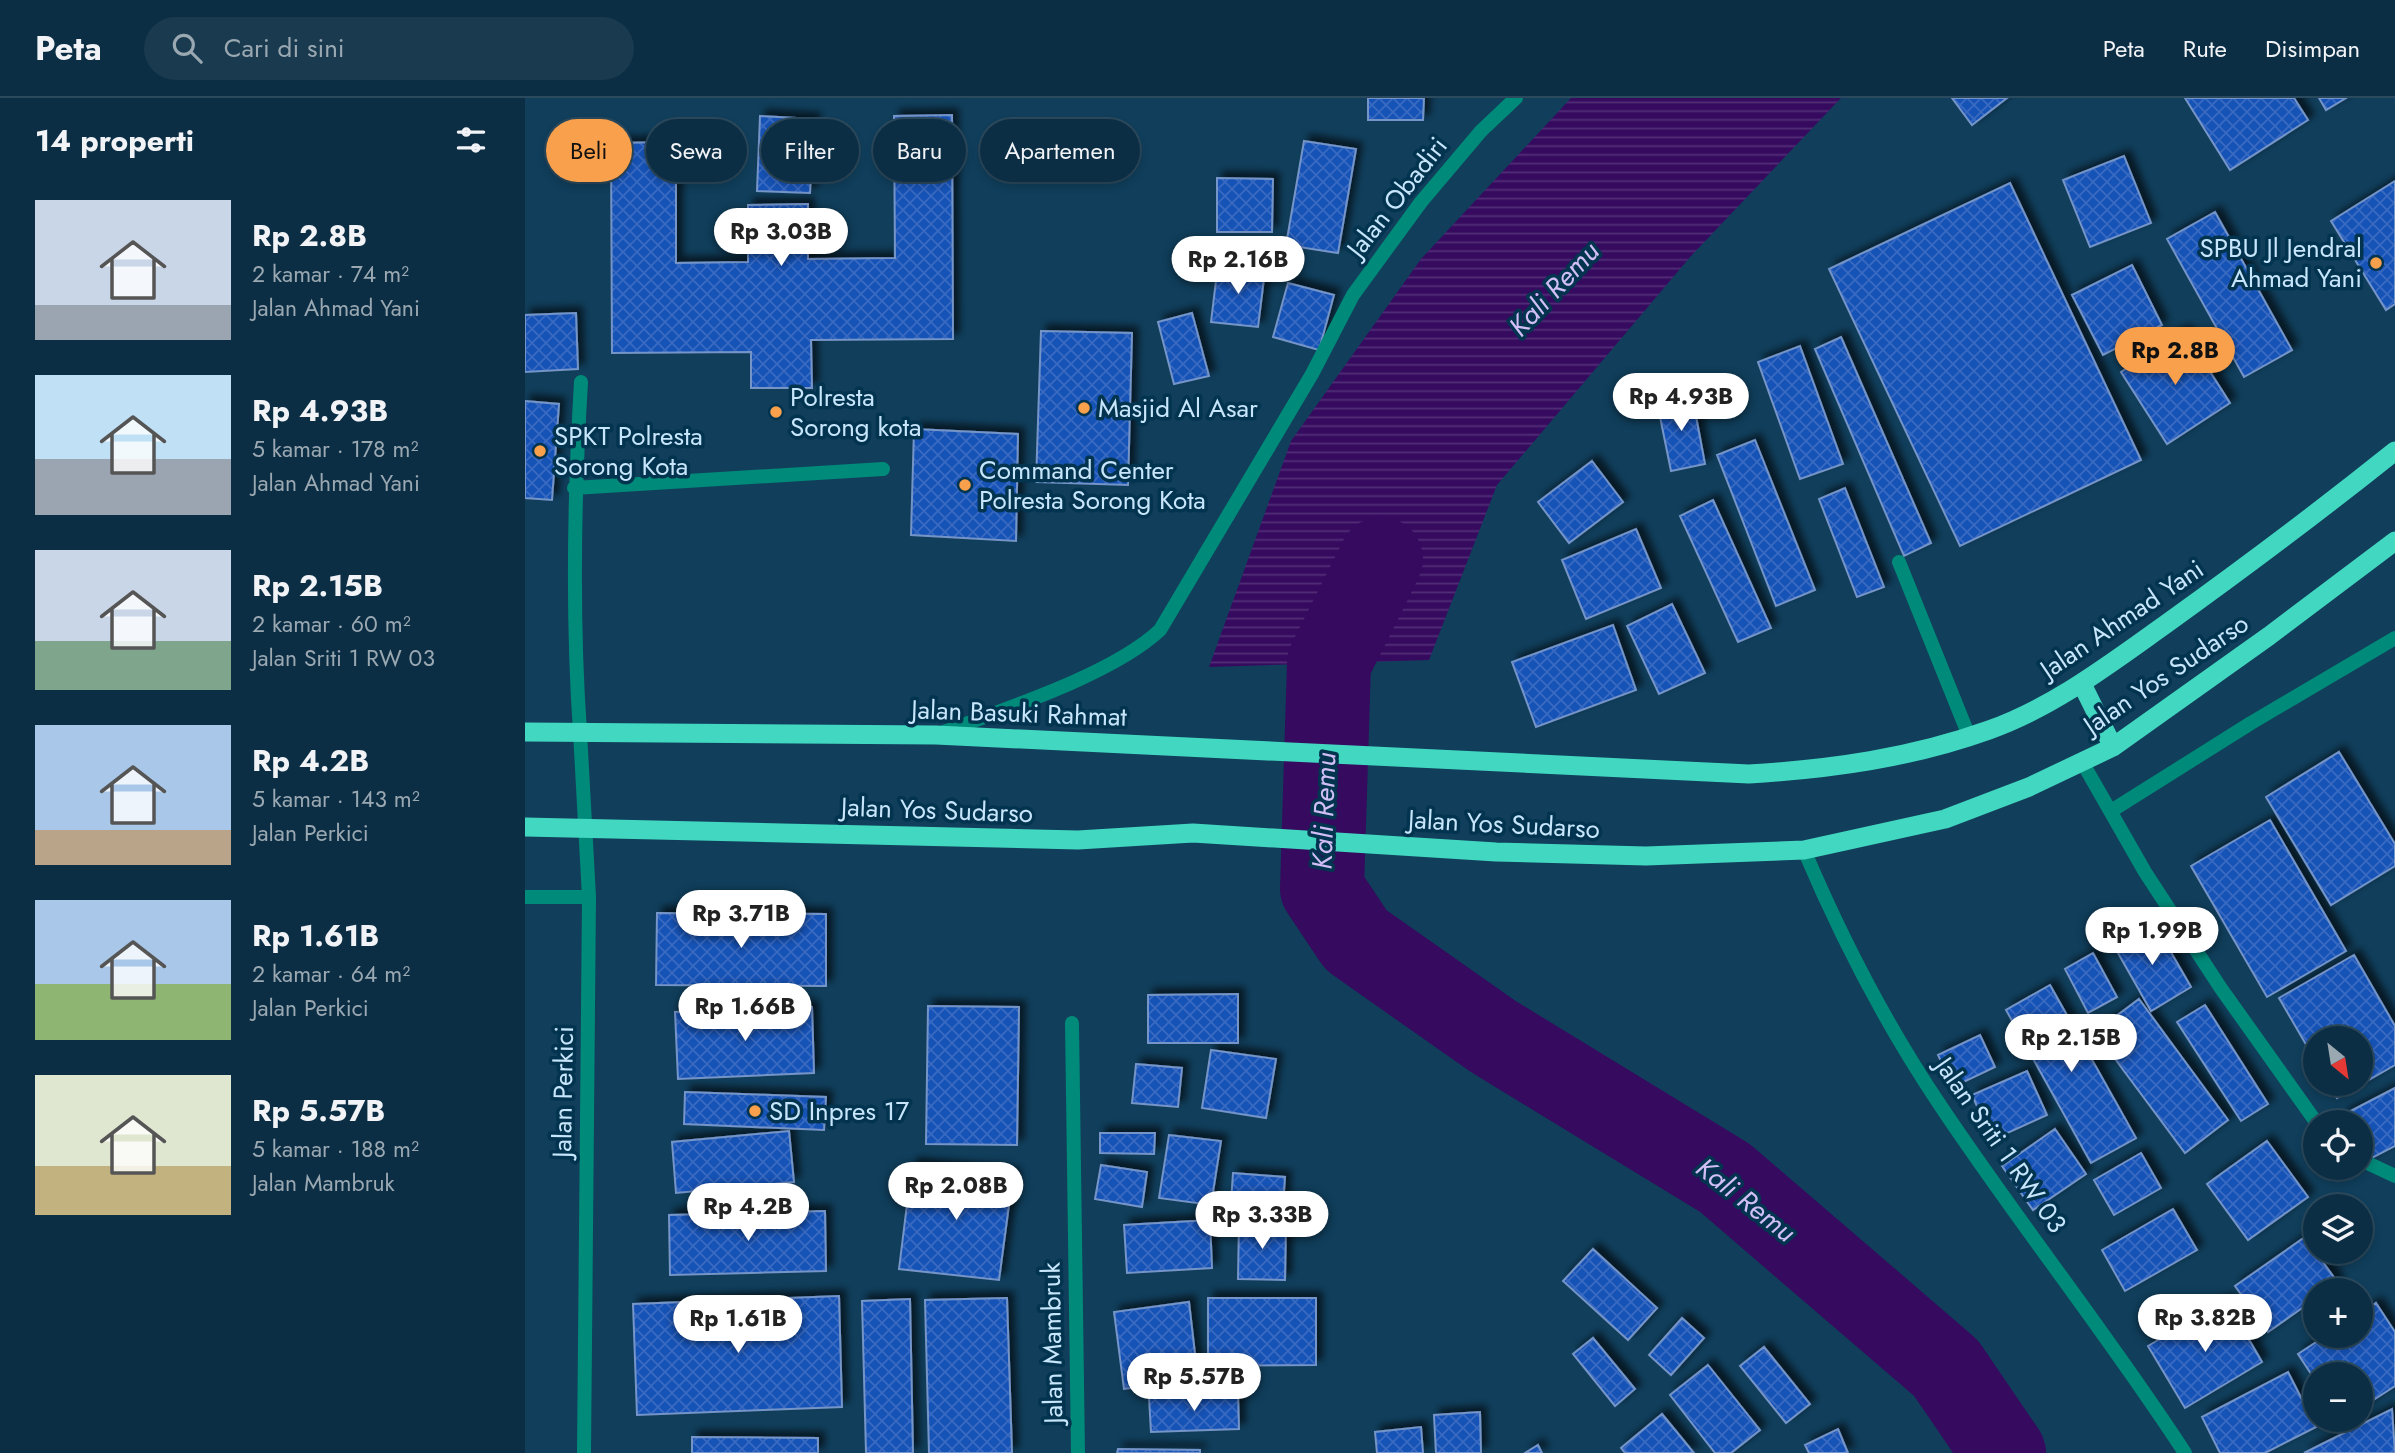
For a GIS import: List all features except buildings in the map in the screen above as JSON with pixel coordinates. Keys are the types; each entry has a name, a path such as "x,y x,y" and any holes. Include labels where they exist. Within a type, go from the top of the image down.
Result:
{"highway":[{"name":"Jalan Ahmad Yani","path":"1510,762 1749,774 1830,769 1932,748 1991,730 2082,684 2267,552 2395,451"},
{"name":"Jalan Yos Sudarso","path":"525,827 1078,840 1193,834 1496,852 1646,856 1804,850 1945,819 2029,787 2113,747 2270,636 2395,541"},
{"path":"2082,684 2113,747"},
{"name":"Jalan Basuki Rahmat","path":"525,732 936,735 1510,762"}],"street":[{"name":"Jalan Obadiri","path":"936,735 1055,689 1122,656 1160,630 1312,374 1353,295 1422,202 1481,131 1516,98"},
{"name":"Jalan Perkici","path":"581,382 574,488 575,668 589,897 584,1453"},
{"path":"574,488 883,469"},
{"path":"1899,562 1969,736"},
{"path":"2111,811 2251,723 2395,638"},
{"path":"2081,760 2145,873 2213,976 2308,1110"},
{"name":"Jalan Sriti 1 RW 03","path":"1804,850 1874,998 1937,1102 2139,1382 2185,1453"},
{"path":"525,897 589,897"},
{"name":"Jalan Mambruk","path":"1072,1023 1078,1453"},
{"path":"2373,1165 2395,1175"}],"water":[{"path":"1571,98 1841,98 1691,256 1497,485 1429,660 1209,667 1291,441 1421,259"}],"waterway":[{"name":"Kali Remu","path":"1381,559 1329,663 1322,889 1356,940 1494,1037 1725,1178 1946,1368 2004,1453"}],"place":[{"name":"SPBU Jl Jendral Ahmad Yani","path":"2376,263"},
{"name":"Masjid Al Asar","path":"1084,408"},
{"name":"Polresta Sorong kota","path":"776,412"},
{"name":"SPKT Polresta Sorong Kota","path":"540,451"},
{"name":"Command Center Polresta Sorong Kota","path":"965,485"},
{"name":"SD Inpres 17","path":"755,1111"}]}
